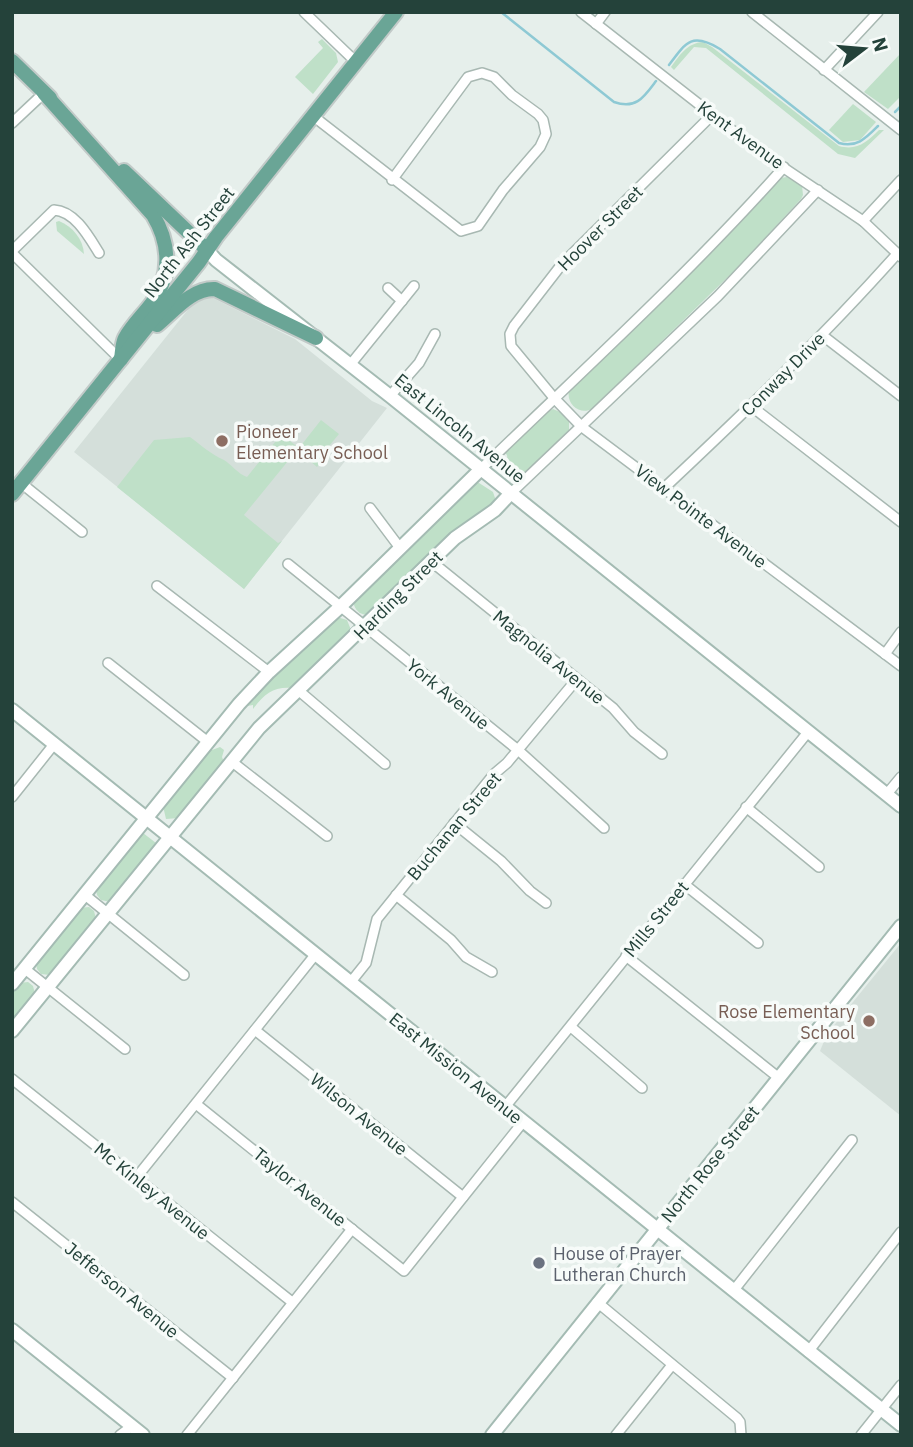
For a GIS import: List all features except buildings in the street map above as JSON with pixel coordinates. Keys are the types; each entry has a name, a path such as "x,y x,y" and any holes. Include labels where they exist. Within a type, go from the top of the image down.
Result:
{"main road":[{"name":"North Ash Street","path":"17,488 396,12"},
{"name":"East Lincoln Avenue","path":"12,61 216,260 390,396 901,806"},
{"path":"44,93 153,215 167,249 162,286 124,339 121,360"},
{"path":"132,346 194,294 206,289 215,289 316,338"},
{"name":"Harding Street","path":"12,984 269,671 340,607 480,470"},
{"name":"Harding Street","path":"12,1031 259,728 455,538 495,510 510,494"},
{"name":"East Mission Avenue","path":"12,710 901,1425"},
{"name":"North Rose Street","path":"492,1435 901,926"},
{"path":"12,1330 143,1435"}],"street":[{"path":"304,12 356,62"},
{"name":"Kent Avenue","path":"581,12 712,115 863,221 899,255"},
{"path":"596,24 605,12"},
{"path":"752,12 901,130"},
{"path":"824,70 878,12"},
{"path":"313,116 392,180 457,231 472,230 478,226 503,190 540,147 546,134 543,120 494,77 482,73 468,77 392,180"},
{"path":"12,123 44,93"},
{"name":"Hoover Street","path":"515,352 511,346 510,334 514,326 562,264 712,115"},
{"name":"Harding Street","path":"480,470 645,314 735,222 784,167"},
{"path":"863,221 901,180"},
{"name":"Harding Street","path":"510,494 718,296 818,190"},
{"path":"99,253 87,233 62,210 54,210 47,215 12,252 121,360"},
{"name":"Conway Drive","path":"663,489 751,406 899,255"},
{"path":"350,365 414,286"},
{"path":"388,288 402,301"},
{"path":"390,396 419,363 435,334"},
{"path":"822,335 901,396"},
{"name":"View Pointe Avenue","path":"515,352 582,427 901,666"},
{"path":"751,406 901,522"},
{"path":"17,488 82,532"},
{"path":"370,508 400,548"},
{"name":"Magnolia Avenue","path":"432,562 613,709 634,732 662,754"},
{"name":"York Avenue","path":"288,564 518,750 604,828"},
{"path":"157,586 269,671"},
{"path":"885,654 901,632"},
{"path":"108,663 208,742"},
{"name":"Buchanan Street","path":"350,983 366,963 377,919 494,775 577,679"},
{"path":"299,690 385,764"},
{"name":"Mills Street","path":"505,1107 808,732"},
{"path":"12,797 55,743"},
{"path":"231,761 327,836"},
{"path":"887,795 901,777"},
{"path":"746,807 820,867"},
{"path":"454,824 501,861 530,891 547,903"},
{"path":"684,884 758,943"},
{"path":"85,895 184,975"},
{"path":"396,895 451,940 466,957 492,972"},
{"path":"136,1178 315,955"},
{"path":"626,956 779,1078"},
{"path":"24,969 125,1049"},
{"path":"571,1027 642,1088"},
{"name":"Wilson Avenue","path":"255,1030 463,1197"},
{"name":"Mc Kinley Avenue","path":"12,1079 292,1303"},
{"name":"Taylor Avenue","path":"196,1104 404,1270 463,1197"},
{"path":"463,1197 523,1122"},
{"path":"734,1290 852,1140"},
{"name":"Jefferson Avenue","path":"12,1202 233,1378"},
{"path":"187,1435 352,1229"},
{"path":"808,1352 901,1232"},
{"path":"597,1302 737,1418 741,1435"},
{"path":"616,1435 672,1365"},
{"path":"861,1435 901,1385"},
{"path":"120,1435 132,1426"}],"shaded area":[{"name":"Pioneer Elementary School","path":"209,296 295,339 372,401 387,408 244,589 74,452 198,297"},
{"name":"Rose Elementary School","path":"901,943 901,1116 820,1051 827,1034"}],"green space":[{"path":"322,39 336,53 338,62 313,94 295,77 323,48 318,42"},
{"path":"703,42 839,146 856,146 866,142 879,130 884,130 855,158 838,154 706,48 694,47 674,70 671,67 688,47"},
{"path":"901,53 901,96 888,109 864,92"},
{"path":"853,104 876,122 860,140 843,142 829,130"},
{"path":"787,177 802,186 801,199 734,271 592,409 577,409 569,398 570,388 780,178"},
{"path":"59,221 76,234 82,243 84,254 57,231 56,222"},
{"path":"553,409 569,421 569,430 520,479 520,472 508,465 504,452 545,413"},
{"path":"321,420 339,434 325,451 328,454 317,467 297,450 244,515 278,543 282,541 244,589 117,487 154,440 190,437 247,477 283,432 287,435 286,438 299,448"},
{"path":"476,481 493,492 496,501 371,614 359,612 354,605 355,598"},
{"path":"337,617 347,620 351,630 294,688 281,688 270,692 253,709 253,705 242,707"},
{"path":"220,747 224,750 224,762 179,818 166,819 163,806 210,748 212,750"},
{"path":"143,833 156,843 156,848 110,902 101,900 96,889"},
{"path":"89,907 94,911 96,919 50,975 41,974 36,962 80,908"},
{"path":"28,982 33,986 35,994 12,1025 12,990 19,983"}],"waterway":[{"path":"501,12 614,102 634,103 643,97 656,81"},
{"path":"669,65 685,45 703,41 720,49 839,143 856,143 878,126"},
{"path":"895,112 901,106"}],"place":[{"name":"Pioneer Elementary School","path":"222,441"},
{"name":"Rose Elementary School","path":"869,1021"},
{"name":"House of Prayer Lutheran Church","path":"539,1263"}]}
